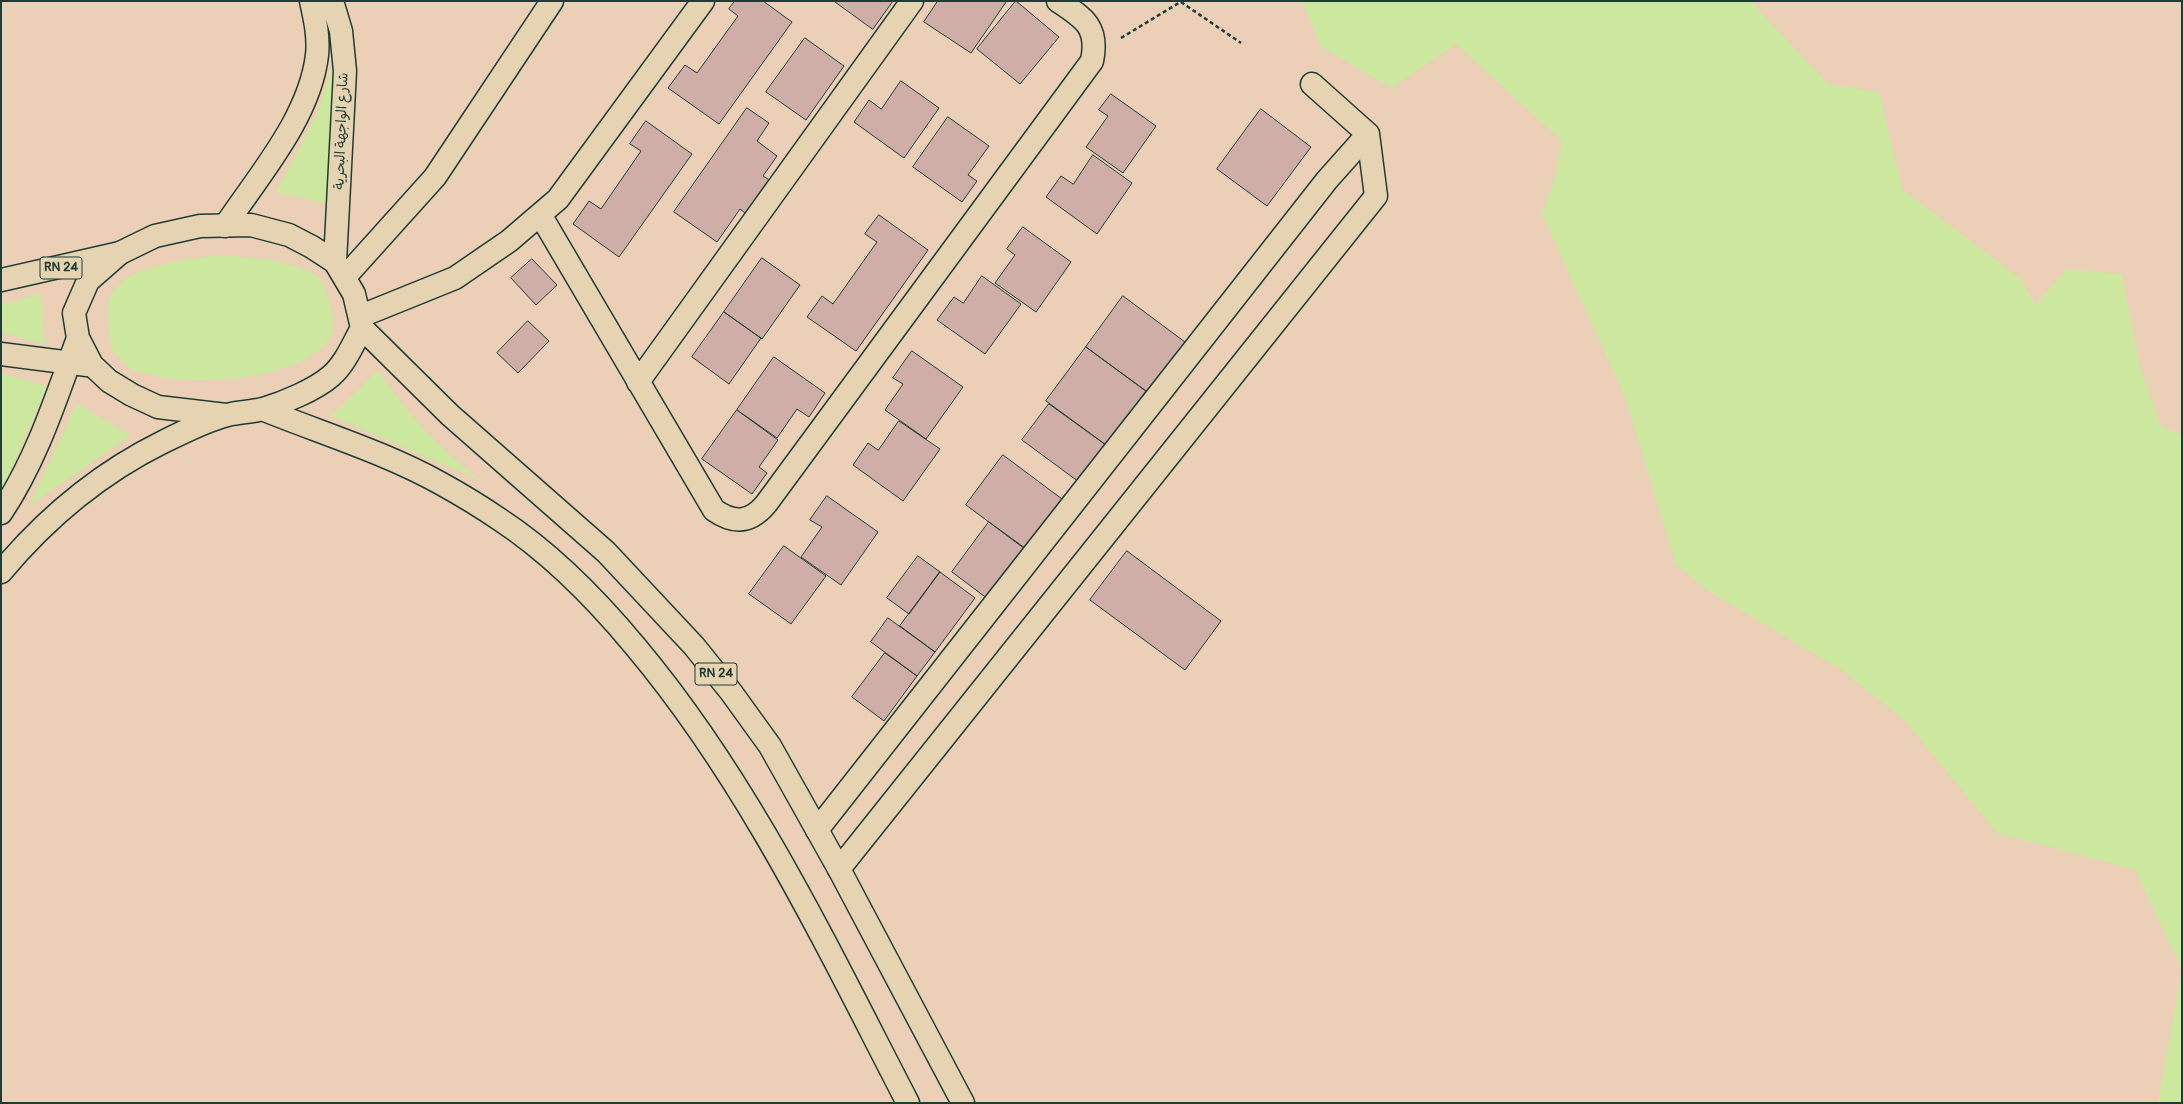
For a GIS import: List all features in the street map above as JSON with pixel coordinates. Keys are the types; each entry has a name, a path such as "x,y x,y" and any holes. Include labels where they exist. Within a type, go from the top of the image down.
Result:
{"main road":[{"path":"225,226 285,138 302,106 314,70 317,55 317,40 311,1"},
{"name":"شارع الواجهة البحرية","path":"332,1 341,30 345,71 340,270"},
{"path":"340,270 435,177 552,1"},
{"path":"361,322 455,278 509,241 541,216 558,199 703,1"},
{"path":"638,382 912,1"},
{"path":"541,216 714,510 724,516 736,520 748,518 758,513 1092,61 1095,47 1093,33 1086,21 1058,1"},
{"path":"839,869 1376,196 1368,134 1312,84"},
{"path":"818,830 1327,180 1368,134"},
{"path":"1,572 29,538 75,496 119,467 163,442 226,416 262,409 303,393 331,376 346,356 361,322 354,294 340,270 312,247 289,235 251,225 200,226 155,236 120,253 88,280 74,313 78,338 92,365 109,381 132,395 158,407 226,416"},
{"name":"RN 24","path":"1,280 120,253"},
{"name":"RN 24","path":"361,322 450,415 606,552 659,606 727,686 770,746 818,830 963,1103"},
{"path":"1,513 27,470 46,427 78,338"},
{"path":"1,354 92,365"},
{"path":"262,409 377,454 439,482 501,520 552,560 608,614 666,682 738,786 778,854 908,1103"}],"path":[{"path":"1095,47 1110,45 1181,2 1241,43"}],"green space":[{"path":"1302,1 1748,1 1753,4 1828,84 1879,92 1902,189 2022,280 2035,305 2067,269 2122,274 2139,364 2161,426 2182,435 2182,969 2135,870 1998,834 1905,721 1842,670 1708,591 1676,564 1625,397 1542,214 1557,171 1562,141 1456,44 1392,88 1321,47"},
{"path":"334,61 333,125 325,203 276,192 317,115"},
{"path":"217,255 279,262 303,269 318,276 326,289 332,311 333,329 331,335 318,350 299,362 275,371 248,377 219,380 168,378 137,372 129,367 117,356 111,346 108,327 108,305 113,292 123,281 137,273 153,267 188,259"},
{"path":"40,293 45,345 1,332 1,303 14,302"},
{"path":"378,370 401,402 424,430 480,480 331,416"},
{"path":"1,373 47,386 3,488"},
{"path":"77,404 131,435 29,506"},
{"path":"2182,969 2182,1103 2158,1103"}],"building":[{"path":"735,1 763,1 792,22 719,124 668,88 685,65 697,73 738,16 729,9"},
{"path":"834,1 893,1 873,29"},
{"path":"938,1 1006,2 971,53 924,22"},
{"path":"1016,1 1059,37 1020,84 977,49"},
{"path":"805,38 844,66 806,120 766,92"},
{"path":"901,81 939,108 904,158 854,122 869,100 881,109"},
{"path":"1111,94 1156,126 1123,173 1086,147 1108,116 1099,110"},
{"path":"747,108 769,123 757,141 777,156 763,176 774,183 750,217 740,209 717,242 674,212"},
{"path":"1261,109 1311,147 1267,206 1217,169"},
{"path":"948,117 989,146 968,175 977,181 962,202 913,167"},
{"path":"646,121 692,154 619,257 573,224 589,201 601,209 641,151 630,144"},
{"path":"1093,155 1132,183 1097,234 1046,197 1061,176 1073,184"},
{"path":"879,215 928,250 856,351 807,317 822,296 833,304 877,242 865,234"},
{"path":"1023,227 1071,262 1036,312 995,283 1015,255 1007,249"},
{"path":"762,258 800,285 762,339 724,312"},
{"path":"532,259 557,285 536,305 511,278"},
{"path":"982,276 1021,304 985,354 937,320 954,297 963,303"},
{"path":"1123,296 1185,342 1147,392 1086,347"},
{"path":"724,312 761,338 729,384 692,357"},
{"path":"528,321 549,341 518,373 497,353"},
{"path":"1086,347 1146,391 1106,445 1046,401"},
{"path":"912,351 963,387 926,439 885,410 903,384 893,378"},
{"path":"774,357 825,393 809,417 797,409 777,438 737,410"},
{"path":"1049,404 1106,445 1079,482 1022,440"},
{"path":"737,410 778,440 759,467 767,473 752,494 702,459"},
{"path":"899,421 940,449 903,501 853,465 868,443 878,450"},
{"path":"1003,455 1062,499 1025,549 966,505"},
{"path":"827,496 878,532 841,585 801,557 822,527 810,520"},
{"path":"989,522 1029,551 992,602 952,572"},
{"path":"784,546 826,576 791,624 749,594"},
{"path":"1127,551 1221,621 1185,670 1090,600"},
{"path":"918,556 940,572 909,614 887,598"},
{"path":"940,572 975,598 935,652 900,626"},
{"path":"888,618 935,652 917,676 871,642"},
{"path":"885,653 917,676 884,721 852,697"}]}
